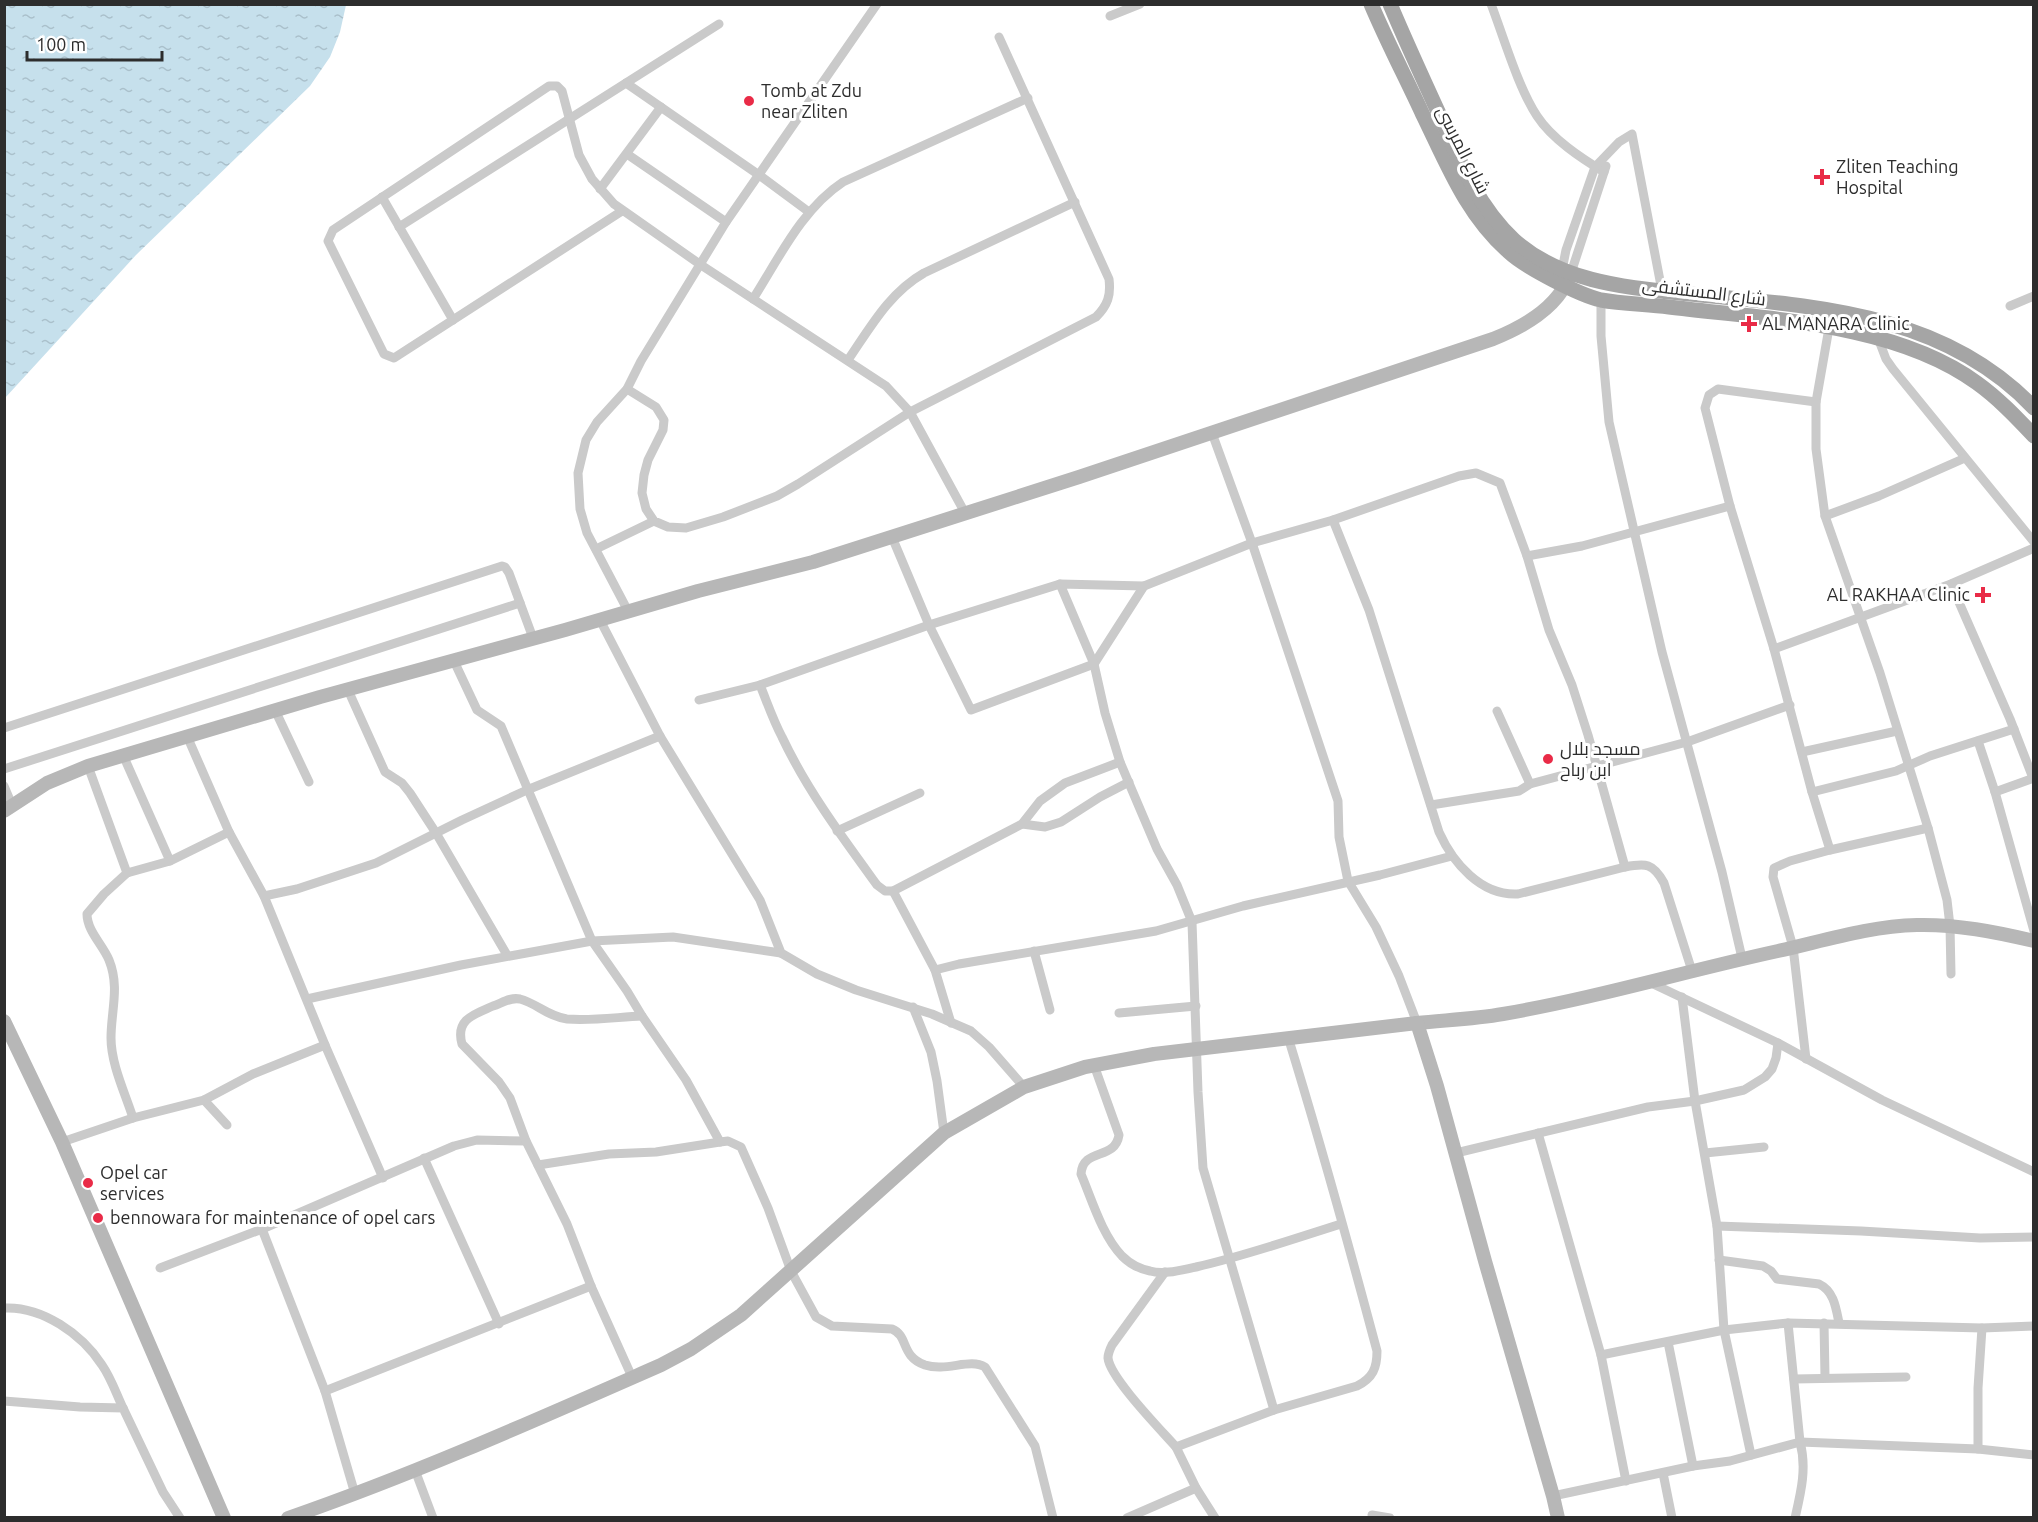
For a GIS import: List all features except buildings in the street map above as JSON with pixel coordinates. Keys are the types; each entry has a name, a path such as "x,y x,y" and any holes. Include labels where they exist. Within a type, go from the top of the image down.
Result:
{"main road":[{"name":"شارع المرسى","path":"1371,4 1447,164 1480,222 1510,253 1564,277"},
{"name":"شارع المرسى","path":"1390,4 1459,159 1480,200 1516,242 1564,277"},
{"name":"شارع المستشفى","path":"1564,277 1662,291 1811,307 1871,318 1909,329 1947,345 1986,367 2034,408"},
{"name":"شارع المستشفى","path":"1564,277 1597,298 1829,328 1899,343 1939,360 1977,383 2010,411 2034,436"}],"street":[{"path":"628,611 587,533 580,509 577,485 579,462 591,430 627,389 641,361 726,222 877,4"},
{"path":"1110,16 1140,4"},
{"path":"1491,4 1537,116 1557,137 1604,172"},
{"path":"399,227 719,24"},
{"path":"627,389 656,407 664,420 663,430 648,460 642,492 646,510 654,521 668,527 686,528 723,517 777,496 910,412 1096,317 1108,300 1109,279 999,37"},
{"path":"626,83 809,212"},
{"path":"622,211 396,357 384,354 328,241 333,230 549,86 554,85 561,89 579,155 600,189 622,211 700,265 886,386 910,412 965,513"},
{"path":"753,299 809,212 825,195 843,182 1028,98"},
{"path":"600,189 661,107"},
{"path":"1564,277 1566,250 1595,167 1619,142 1632,134 1662,291"},
{"path":"1551,304 1564,277 1610,152"},
{"path":"627,154 726,222"},
{"path":"382,197 453,320"},
{"path":"848,360 884,307 908,284 924,273 1075,202"},
{"path":"2010,306 2034,296"},
{"path":"4,786 8,808 47,783 123,755 698,591 813,562 1493,339 1520,327 1551,304 1569,299 1597,298 1609,422 1633,532 1662,652 1743,958"},
{"path":"1829,328 1816,402 1816,449 1825,516 1861,617 1928,828 1947,900 1951,974"},
{"path":"1878,338 1886,359 1893,369 2034,542"},
{"path":"1816,402 1718,389 1709,395 1705,408 1730,506 1790,705 1812,792 1830,850"},
{"path":"1212,433 1252,543 1338,801 1339,837 1348,882 1376,927 1400,976 1417,1023 1456,1153 1553,1496 1557,1518"},
{"path":"1825,516 1965,458"},
{"path":"699,700 760,685 929,625 1060,584 1144,586 1252,543 1334,520 1458,476 1476,472 1500,483 1527,556 1549,630 1572,686 1598,766 1625,867"},
{"path":"1527,556 1582,546 1730,506"},
{"path":"1334,520 1369,610 1439,832 1452,856 1480,883 1493,891 1506,894 1518,894 1625,867 1645,865 1658,872 1664,883 1692,971"},
{"path":"596,549 654,521"},
{"path":"892,537 929,625 971,710 1094,664 1144,586"},
{"path":"1774,650 1951,584 2034,548"},
{"path":"4,728 502,566 507,570 533,638"},
{"path":"1060,584 1094,664 1105,713 1120,762 1157,849 1177,885 1192,922 1203,1168 1274,1410"},
{"path":"1951,584 2033,778 1995,792"},
{"path":"4,769 520,603"},
{"path":"600,620 660,736 760,900 781,952"},
{"path":"454,661 477,710 501,726 592,941 686,1080 720,1142"},
{"path":"760,685 792,758 837,831 877,885 885,891 893,891 1022,824 1031,810 1048,794 1065,783 1120,762"},
{"path":"348,690 385,772 406,788 436,833 507,956"},
{"path":"1431,805 1519,791 1530,784 1687,742 1790,705"},
{"path":"275,710 309,782"},
{"path":"1497,711 1530,784"},
{"path":"1812,792 1896,771 1930,756 2014,729"},
{"path":"1802,752 1897,731"},
{"path":"187,736 229,832 264,896 383,1178"},
{"path":"264,896 297,890 376,863 527,790 660,736"},
{"path":"1978,741 1995,792 2034,931"},
{"path":"123,755 170,861"},
{"path":"88,766 127,873"},
{"path":"1022,824 1045,827 1061,822 1129,782"},
{"path":"837,831 920,793"},
{"path":"1806,1059 1793,947 1773,873 1778,866 1830,850 1928,828"},
{"path":"133,1118 112,1047 113,973 109,958 87,918 89,910 127,873 170,861 229,832"},
{"path":"934,970 1156,930 1192,922 1243,906 1452,856"},
{"path":"893,891 934,970 951,1023"},
{"path":"288,1518 415,1470 681,1354 741,1314 945,1133 1024,1087 1094,1065 1154,1054 1501,1014 1649,982 1863,931 1914,925 1950,926 2034,941"},
{"path":"308,999 385,980 592,941 673,937 781,952 826,978 856,990 913,1007 971,1031 989,1047 1024,1087"},
{"path":"1034,951 1050,1010"},
{"path":"1649,982 1778,1043 1882,1100 2034,1172"},
{"path":"1682,997 1695,1101 1717,1226 1724,1329 1751,1455"},
{"path":"632,1377 591,1286 567,1224 526,1141 510,1098 499,1082 462,1044 460,1036 461,1028 471,1015 509,999 516,999 568,1019 642,1016"},
{"path":"1119,1012 1196,1006"},
{"path":"913,1007 931,1052 938,1081 945,1133"},
{"path":"4,1021 62,1142 224,1518"},
{"path":"1176,1447 1274,1410 1358,1386 1367,1381 1377,1364 1377,1352 1341,1224 1330,1174 1288,1037"},
{"path":"1456,1153 1648,1107 1695,1101 1744,1090 1765,1077 1776,1058 1778,1043"},
{"path":"62,1142 133,1118 204,1100 252,1074 325,1045"},
{"path":"1094,1065 1119,1135 1118,1141 1111,1150 1085,1161 1081,1174 1106,1231 1121,1255 1131,1264 1150,1271 1165,1272 1230,1259 1341,1224"},
{"path":"204,1100 227,1125"},
{"path":"1538,1133 1601,1355 1626,1481"},
{"path":"160,1268 262,1229 454,1146 477,1140 526,1141"},
{"path":"538,1165 609,1154 656,1152 720,1142 734,1143 741,1147 768,1208 791,1272 816,1317 832,1326 896,1330 901,1334 907,1352 924,1364 942,1368 975,1363 985,1367 1035,1446 1053,1518"},
{"path":"1705,1153 1764,1147"},
{"path":"424,1158 499,1324"},
{"path":"1717,1226 1980,1238 2034,1237"},
{"path":"262,1229 325,1391 355,1494"},
{"path":"1719,1260 1763,1266 1777,1278 1825,1286 1834,1302 1839,1323"},
{"path":"1165,1272 1112,1345 1108,1358 1113,1371 1125,1388 1176,1447 1196,1488 1215,1518"},
{"path":"325,1391 591,1286"},
{"path":"4,1308 42,1315 72,1333 101,1363 163,1492 180,1518"},
{"path":"1601,1355 1724,1329 1788,1323 1982,1328 2034,1326"},
{"path":"1788,1323 1800,1442 1804,1458 1795,1518"},
{"path":"1824,1323 1825,1377"},
{"path":"1978,1449 1978,1388 1982,1328"},
{"path":"1668,1342 1693,1466"},
{"path":"1794,1378 1906,1377"},
{"path":"4,1401 80,1407 123,1407"},
{"path":"1553,1496 1751,1455 1800,1442 1978,1449 2034,1455"},
{"path":"415,1470 433,1518"},
{"path":"1663,1473 1672,1518"},
{"path":"1127,1518 1196,1488"},
{"path":"1372,1515 1390,1518"}],"water":[{"path":"5,4 346,5 340,32 330,57 310,86 136,255 5,398"}],"place":[{"name":"Tomb at Zdu near Zliten","path":"749,101"},
{"name":"Zliten Teaching Hospital","path":"1822,177"},
{"name":"AL MANARA Clinic","path":"1749,324"},
{"name":"AL RAKHAA Clinic","path":"1983,595"},
{"name":"مسجد بلال ابن رباح","path":"1548,759"},
{"name":"Opel car services","path":"88,1183"},
{"name":"bennowara for maintenance of opel cars","path":"98,1218"}]}
